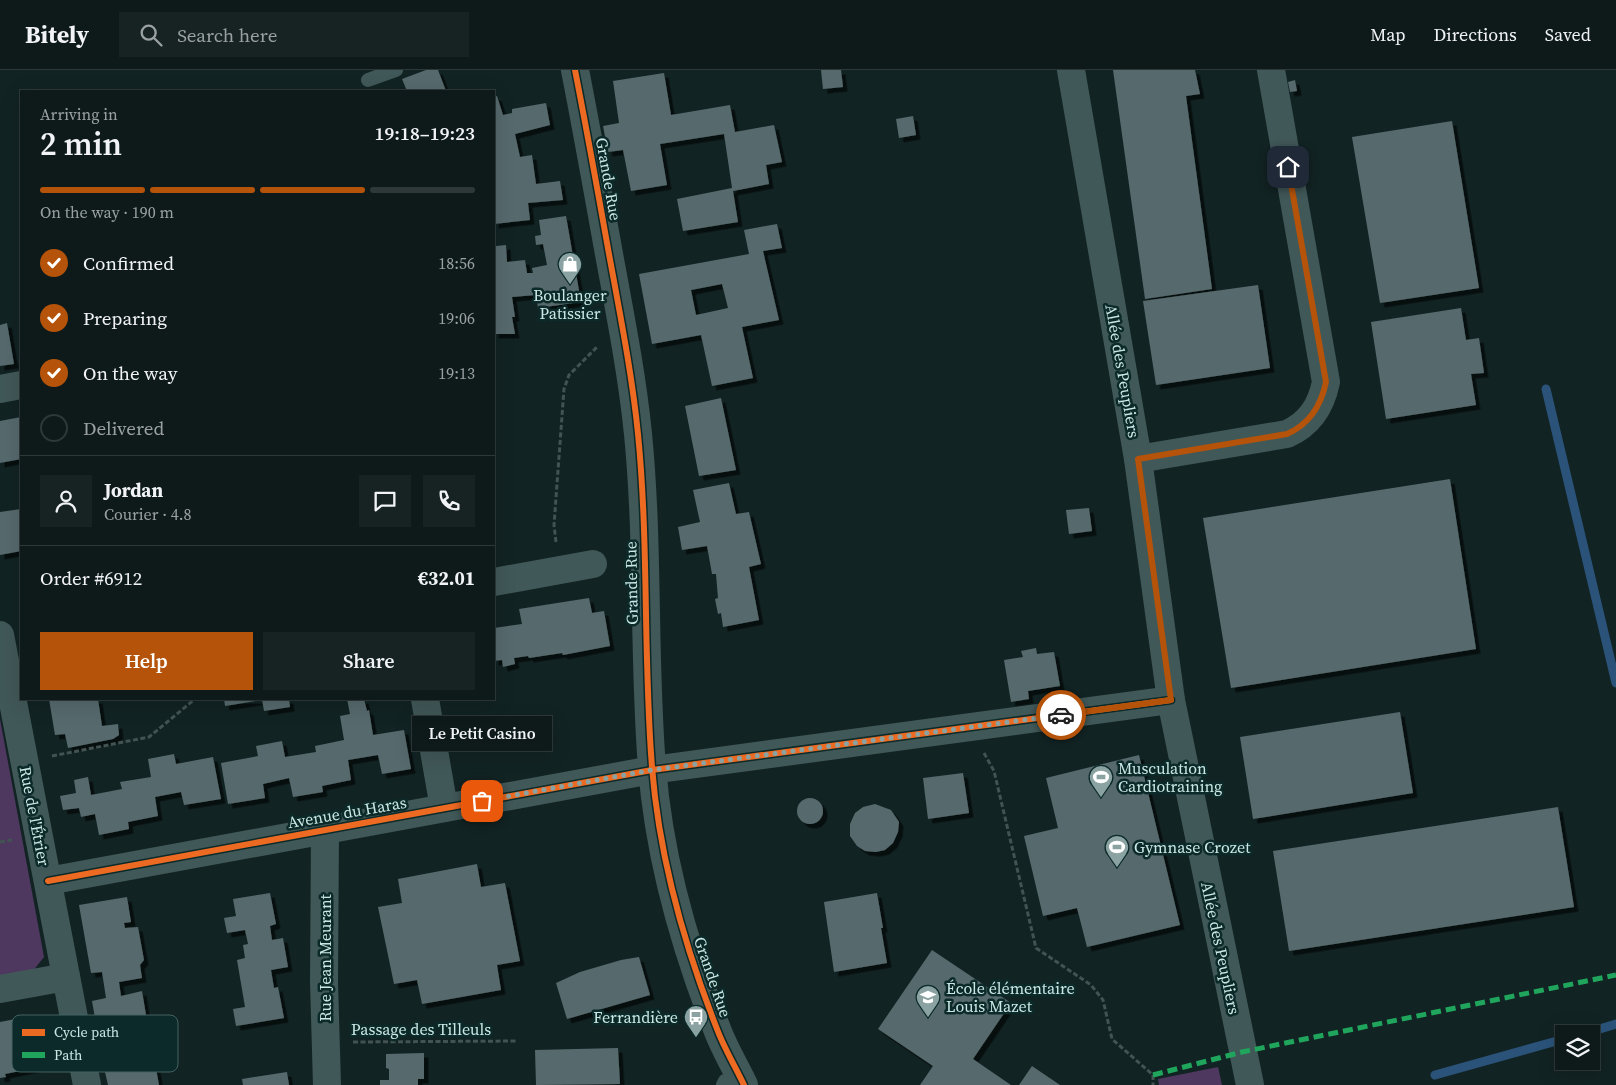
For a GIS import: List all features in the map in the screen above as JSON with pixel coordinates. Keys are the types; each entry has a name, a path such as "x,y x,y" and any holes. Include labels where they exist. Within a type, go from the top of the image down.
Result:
{"street":[{"name":"Grande Rue","path":"576,70 623,328 638,436 644,536 648,704 652,770 672,892 690,956 735,1082"},
{"name":"Allée des Peupliers","path":"1071,70 1138,459 1171,700 1250,1085"},
{"path":"1138,459 1287,434 1305,424 1323,397 1326,382 1271,70"},
{"path":"0,389 20,385"},
{"path":"495,582 593,564"},
{"name":"Rue de l'Étrier","path":"0,635 37,835 48,881 73,1015"},
{"path":"425,700 444,808"},
{"name":"Avenue du Haras","path":"48,881 652,770 1171,700"},
{"name":"Rue Jean Meurant","path":"324,830 324,982 327,1085"},
{"path":"0,989 66,977"},
{"name":"Rue de l'Étrier","path":"84,1072 87,1085"}],"lane":[{"path":"368,80 396,70"}],"path":[{"path":"560,570 554,525 564,389 569,375 600,344 605,332 623,328"},
{"path":"25,762 149,737 194,700"},
{"path":"969,727 994,771 1036,948 1091,985 1102,1000 1112,1039 1153,1075 1153,1085"}],"shaded area":[{"path":"0,719 44,957 29,976 0,982"},
{"path":"1218,1067 1222,1085 1159,1085 1158,1079"}],"building":[{"path":"426,70 438,70 446,90 407,90 402,79"},
{"path":"821,70 841,70 843,87 823,89"},
{"path":"1113,70 1195,70 1200,94 1186,96 1212,289 1145,299"},
{"path":"664,73 671,115 730,105 735,132 774,125 782,162 766,165 769,184 733,191 738,222 683,231 677,199 732,188 724,134 660,144 667,185 631,191 623,150 608,152 603,126 619,123 613,81"},
{"path":"1295,80 1297,91 1290,92 1288,82"},
{"path":"497,96 503,115 512,113 512,109 546,103 550,125 515,134 520,157 532,155 536,184 560,181 563,200 528,203 530,220 495,224 495,97"},
{"path":"913,116 916,135 899,138 896,119"},
{"path":"1452,121 1479,288 1380,303 1352,137"},
{"path":"566,216 581,302 538,308 536,295 512,297 515,317 512,317 515,334 495,334 495,248 496,246 506,245 507,262 525,260 527,273 533,273 532,268 547,265 543,244 536,245 535,236 541,235 539,220"},
{"path":"777,224 782,248 763,251 779,320 742,327 753,378 712,386 701,335 652,344 639,274 749,254 744,230","holes":["722,284 728,308 696,315 691,290"]},
{"path":"1258,285 1270,368 1156,385 1143,301"},
{"path":"1461,308 1466,340 1479,338 1484,373 1471,374 1476,405 1386,419 1371,322"},
{"path":"7,323 14,364 0,366 0,325"},
{"path":"721,398 736,470 699,476 685,406"},
{"path":"20,417 20,459 0,463 0,421"},
{"path":"1450,479 1476,649 1231,688 1203,518"},
{"path":"729,483 736,514 749,512 761,564 749,567 759,620 723,627 721,613 718,614 715,599 718,598 716,574 712,574 707,546 682,550 678,527 700,522 693,490"},
{"path":"1089,508 1092,531 1069,534 1066,510"},
{"path":"20,509 20,551 0,555 0,512"},
{"path":"589,598 592,613 604,611 610,646 563,655 562,653 529,658 528,656 514,658 515,664 503,667 502,660 495,661 495,628 522,624 519,609"},
{"path":"1036,648 1037,654 1054,652 1060,686 1028,691 1029,699 1011,702 1004,660 1023,657 1021,651"},
{"path":"49,700 98,700 102,726 118,724 119,735 113,739 68,748 65,734 55,735"},
{"path":"224,700 262,700 225,706"},
{"path":"262,700 289,700 290,707 264,711"},
{"path":"347,700 364,700 367,711 369,710 373,735 404,730 411,769 382,774 378,755 348,760 351,780 322,786 323,792 293,797 289,778 263,784 265,798 228,804 221,763 258,756 256,746 282,741 285,757 316,752 315,746 344,740 340,716 350,714"},
{"path":"1400,712 1413,793 1253,819 1240,737"},
{"path":"174,754 176,764 213,757 221,799 184,805 181,792 155,797 158,816 128,822 129,829 99,835 95,814 81,817 79,808 63,810 60,796 76,793 74,780 88,777 91,795 122,789 120,782 151,777 148,759"},
{"name":"Gymnase Crozet","path":"1139,755 1180,925 1087,947 1077,908 1043,916 1024,836 1058,828 1046,778"},
{"path":"963,773 969,813 928,819 923,778"},
{"path":"810,798 819,802 823,811 819,820 810,824 801,820 797,811 801,802"},
{"path":"875,804 891,810 899,822 898,832 893,843 885,850 876,852 865,851 857,846 850,836 850,824 855,813 863,807"},
{"path":"1558,807 1574,907 1289,951 1273,851"},
{"path":"477,864 481,887 505,883 520,961 497,965 501,990 422,1004 417,980 394,984 378,907 402,903 398,879"},
{"path":"270,893 276,924 270,926 272,940 283,938 288,967 271,970 274,988 278,987 284,1018 236,1026 233,1009 245,1007 237,960 245,958 243,945 248,944 245,930 227,933 224,918 236,916 233,899"},
{"path":"877,893 887,963 834,972 824,902"},
{"path":"127,897 131,922 124,923 125,928 138,927 144,960 140,965 142,978 119,982 121,996 142,991 146,1015 94,1015 92,1001 106,998 102,972 91,973 79,905"},
{"path":"932,950 1011,1003 973,1059 1011,1085 920,1085 933,1066 878,1029"},
{"path":"639,957 650,995 567,1019 556,983 580,972 621,960"},
{"path":"12,1020 12,1072 15,1072 5,1074 6,1077 0,1078 0,1022"},
{"path":"618,1048 620,1084 536,1085 535,1050"},
{"path":"424,1053 424,1079 418,1079 418,1085 380,1085 380,1080 389,1080 389,1069 386,1068 386,1054"},
{"path":"1032,1066 1060,1085 1019,1085"},
{"path":"105,1072 157,1072 159,1085 108,1085"},
{"path":"287,1072 289,1085 243,1085 242,1079"}],"waterway":[{"path":"1546,389 1616,683"},
{"path":"1600,1029 1616,1024"},
{"path":"1435,1075 1555,1042"}],"marked path":[{"path":"1153,1075 1242,1052 1616,975"}],"cycle path":[{"path":"575,70 625,344 638,434 644,517 649,725 655,801 660,834 675,900 694,965 720,1036 744,1085"},
{"path":"48,881 652,770 1171,700"}],"way so far":[{"path":"482,801 652,770 1061,715"}],"place":[{"name":"Boulanger Patissier","path":"570,285"},
{"name":"Musculation Cardiotraining","path":"1101,798"},
{"name":"Le Petit Casino","path":"482,801"},
{"name":"Gymnase Crozet","path":"1117,868"},
{"name":"École élémentaire Louis Mazet","path":"928,1018"},
{"name":"Ferrandière","path":"696,1038"}],"route":[{"path":"1061,715 1171,700 1138,459 1287,434 1305,424 1323,397 1326,382 1288,167"}]}
